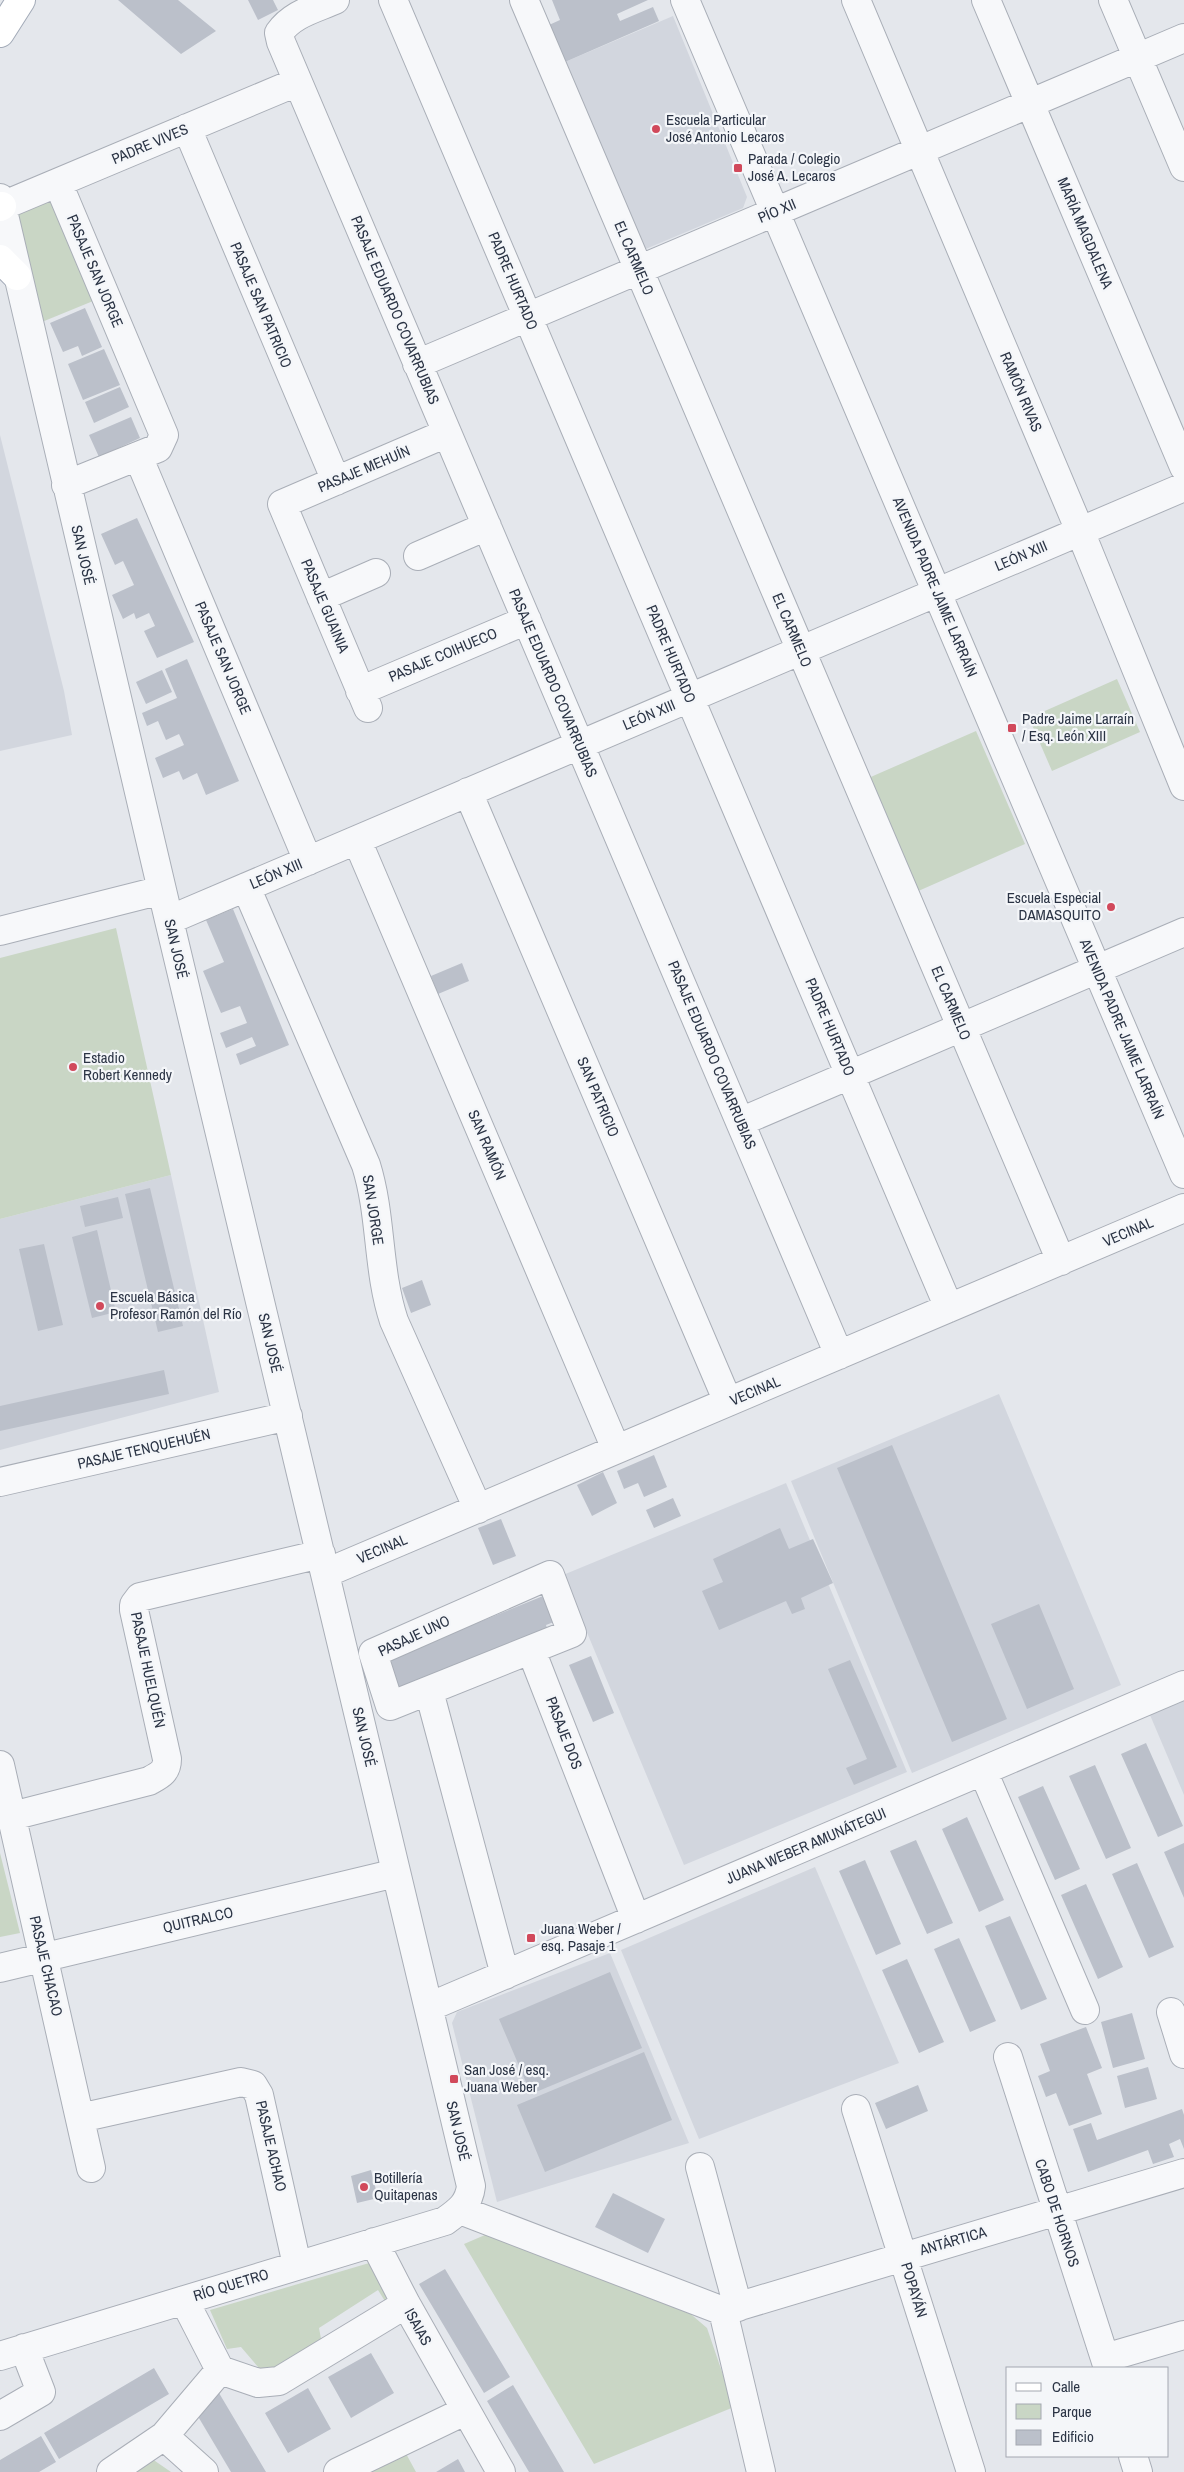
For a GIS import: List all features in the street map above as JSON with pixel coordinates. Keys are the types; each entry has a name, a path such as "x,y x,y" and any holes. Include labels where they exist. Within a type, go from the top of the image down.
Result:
{"main road":[{"path":"0,32 20,0"}],"street":[{"name":"PASAJE EDUARDO COVARRUBIAS","path":"335,0 297,16 286,23 279,33 297,82 839,1355"},
{"name":"PADRE HURTADO","path":"393,0 949,1308"},
{"name":"EL CARMELO","path":"524,0 1061,1261"},
{"name":"AVENIDA PADRE JAIME LARRAÍN","path":"685,0 1184,1174"},
{"name":"RAMÓN RIVAS","path":"856,0 1080,531 1184,786"},
{"name":"MARÍA MAGDALENA","path":"986,0 1184,467"},
{"path":"1113,0 1184,168"},
{"name":"PÍO XII","path":"417,364 1184,38"},
{"name":"PADRE VIVES","path":"1,204 58,183 297,82"},
{"name":"PASAJE SAN PATRICIO","path":"187,128 336,481"},
{"name":"PASAJE SAN JORGE","path":"58,183 164,435 158,448 66,485"},
{"name":"SAN JOSÉ","path":"1,204 8,268 66,485 471,2186 467,2203 460,2210"},
{"name":"PASAJE MEHUÍN","path":"282,504 447,433"},
{"name":"PASAJE SAN JORGE","path":"138,456 308,860"},
{"name":"LEÓN XIII","path":"169,920 1184,487"},
{"name":"PASAJE GUAINIA","path":"282,504 364,699"},
{"path":"418,556 486,526"},
{"path":"321,597 376,573"},
{"name":"PASAJE COIHUECO","path":"364,699 527,620"},
{"name":"SAN PATRICIO","path":"468,792 728,1402"},
{"name":"SAN RAMÓN","path":"357,840 616,1449"},
{"name":"SAN JORGE","path":"246,887 366,1166 374,1198 387,1298 394,1321 478,1509"},
{"path":"0,931 162,890"},
{"path":"740,1122 1184,932"},
{"name":"VECINAL","path":"324,1564 478,1509 1184,1208"},
{"name":"PASAJE TENQUEHUÉN","path":"0,1482 288,1416"},
{"name":"PASAJE HUELQUÉN","path":"7,1827 149,1781 163,1774 167,1766 167,1759 134,1610 134,1605 140,1596 324,1564"},
{"name":"PASAJE UNO","path":"429,1691 390,1706 373,1653 550,1575 572,1633 531,1650"},
{"path":"505,1975 429,1691 531,1650"},
{"name":"PASAJE DOS","path":"531,1650 636,1919"},
{"name":"JUANA WEBER AMUNÁTEGUI","path":"429,2007 1184,1685"},
{"name":"PASAJE CHACAO","path":"0,1765 7,1827 44,1957 91,2168"},
{"path":"983,1770 1085,2010"},
{"name":"QUITRALCO","path":"0,1968 396,1873"},
{"path":"1170,2012 1184,2054"},
{"name":"CABO DE HORNOS","path":"1008,2057 1106,2363"},
{"name":"PASAJE ACHAO","path":"80,2118 241,2082 253,2085 260,2095 297,2265"},
{"name":"POPAYÁN","path":"856,2109 971,2472"},
{"path":"700,2167 731,2309 761,2472"},
{"name":"ANTÁRTICA","path":"731,2309 1184,2173"},
{"path":"460,2210 731,2309"},
{"name":"RÍO QUETRO","path":"12,2352 445,2221 460,2210"},
{"name":"ISAIAS","path":"374,2242 465,2411 501,2472"},
{"path":"184,2300 220,2370 258,2383 279,2381 406,2304"},
{"path":"1106,2363 1184,2335"},
{"path":"0,2416 41,2392 12,2352"},
{"path":"111,2472 164,2436 220,2370"},
{"path":"338,2472 465,2411"},
{"path":"164,2436 204,2472"},
{"path":"1134,2457 1138,2472"}],"shaded area":[{"name":"Escuela Particular José Antonio Lecaros","path":"673,16 747,197 743,208 641,251 565,62"},
{"path":"0,435 64,691 72,735 0,751"},
{"name":"Escuela Básica Profesor Ramón del Río","path":"171,1175 219,1392 0,1450 0,1219"},
{"path":"999,1394 1121,1685 912,1773 791,1481"},
{"path":"786,1483 907,1772 684,1865 563,1575"},
{"path":"1184,1701 1184,1795 1150,1715"},
{"path":"815,1867 899,2063 699,2139 621,1950"},
{"path":"610,1953 689,2143 497,2202 452,2023 457,2012"}],"green space":[{"path":"55,196 98,299 37,324 9,216"},
{"path":"1117,679 1140,732 1052,771 1029,718"},
{"path":"976,731 1025,844 907,896 857,783"},
{"name":"Estadio Robert Kennedy","path":"116,928 171,1175 0,1219 0,958"},
{"path":"0,1853 20,1933 0,1937"},
{"path":"485,2235 686,2310 707,2328 734,2407 594,2464 464,2244"},
{"path":"376,2261 395,2293 388,2306 378,2290 319,2328 322,2344 264,2374 241,2347 227,2349 210,2310"},
{"path":"366,2448 404,2450 416,2472 323,2472"},
{"path":"142,2452 171,2472 113,2472"}],"building":[{"path":"118,0 178,0 216,31 181,54"},
{"path":"248,0 273,0 278,10 258,20"},
{"path":"552,0 648,0 617,14 620,21 653,7 659,21 565,62 549,25 560,20"},
{"path":"85,308 102,347 82,356 78,346 63,352 50,323"},
{"path":"104,349 120,385 83,400 68,364"},
{"path":"120,387 129,407 94,423 85,402"},
{"path":"131,417 140,438 99,457 89,435"},
{"path":"137,518 194,642 157,658 144,631 155,626 149,613 136,619 134,613 123,619 112,595 134,585 123,561 115,565 101,534"},
{"path":"187,659 239,781 206,795 197,773 183,780 179,771 163,778 155,758 184,745 179,734 166,740 158,721 147,726 142,713 177,698 165,669"},
{"path":"162,670 172,692 146,704 136,682"},
{"path":"233,909 289,1045 240,1065 236,1054 256,1046 252,1037 226,1048 220,1033 247,1023 240,1006 221,1013 203,971 224,962 206,920"},
{"path":"462,963 469,981 438,994 431,976"},
{"path":"150,1188 183,1326 158,1332 125,1194"},
{"path":"118,1197 123,1218 85,1227 80,1206"},
{"path":"97,1230 116,1312 92,1318 72,1237"},
{"path":"44,1244 63,1325 38,1331 19,1249"},
{"path":"422,1280 431,1305 411,1313 402,1288"},
{"path":"164,1370 169,1394 0,1431 0,1406"},
{"path":"892,1445 1007,1719 952,1742 837,1468"},
{"path":"654,1455 667,1487 644,1497 638,1483 624,1489 617,1471"},
{"path":"603,1472 617,1503 592,1516 577,1485"},
{"path":"673,1498 681,1516 654,1528 646,1510"},
{"path":"501,1519 516,1556 493,1565 478,1528"},
{"path":"780,1528 789,1549 813,1539 833,1583 801,1598 805,1609 792,1614 786,1601 719,1630 702,1591 723,1582 713,1559"},
{"path":"548,1594 559,1620 546,1625 549,1634 401,1696 386,1660"},
{"path":"1039,1604 1074,1689 1027,1709 991,1624"},
{"path":"591,1656 614,1713 593,1722 569,1665"},
{"path":"850,1660 897,1767 854,1785 846,1768 867,1759 828,1669"},
{"path":"1146,1743 1183,1826 1158,1837 1121,1754"},
{"path":"1095,1765 1131,1848 1106,1859 1069,1776"},
{"path":"1043,1786 1080,1869 1055,1880 1018,1797"},
{"path":"967,1817 1004,1900 979,1912 942,1829"},
{"path":"916,1840 953,1923 927,1934 890,1851"},
{"path":"1184,1843 1184,1898 1164,1852"},
{"path":"865,1860 901,1944 876,1955 839,1871"},
{"path":"1137,1863 1174,1947 1149,1958 1112,1874"},
{"path":"1086,1884 1123,1967 1098,1979 1061,1895"},
{"path":"1010,1916 1047,1999 1021,2010 985,1926"},
{"path":"959,1938 996,2021 970,2032 934,1949"},
{"path":"907,1959 944,2042 919,2053 882,1970"},
{"path":"610,1972 642,2048 531,2094 499,2019"},
{"path":"1132,2013 1145,2059 1113,2068 1101,2022"},
{"path":"1086,2027 1102,2068 1087,2074 1102,2114 1069,2126 1056,2093 1046,2097 1038,2076 1050,2071 1040,2044"},
{"path":"644,2052 672,2120 545,2172 517,2105"},
{"path":"1148,2067 1157,2099 1125,2108 1117,2076"},
{"path":"918,2085 928,2111 886,2129 875,2103"},
{"path":"1182,2109 1184,2115 1184,2149 1180,2139 1169,2144 1174,2157 1153,2164 1148,2150 1088,2172 1073,2129 1091,2123 1097,2140"},
{"name":"Botillería Quitapenas","path":"371,2170 378,2198 357,2203 351,2176"},
{"path":"613,2193 665,2219 648,2253 595,2227"},
{"path":"445,2269 510,2377 484,2393 419,2284"},
{"path":"371,2353 394,2393 351,2418 328,2377"},
{"path":"154,2368 169,2394 59,2459 44,2433"},
{"path":"513,2385 564,2472 529,2472 487,2401"},
{"path":"308,2388 331,2429 288,2453 265,2413"},
{"path":"219,2393 266,2472 231,2472 193,2408"},
{"path":"41,2436 56,2462 39,2472 0,2472 0,2460"},
{"path":"458,2459 465,2472 436,2472"}],"place":[{"name":"Escuela Particular José Antonio Lecaros","path":"656,129"},
{"name":"Parada / Colegio José A. Lecaros","path":"738,168"},
{"name":"Padre Jaime Larraín / Esq. León XIII","path":"1012,728"},
{"name":"Escuela Especial DAMASQUITO","path":"1111,907"},
{"name":"Estadio Robert Kennedy","path":"73,1067"},
{"name":"Escuela Básica Profesor Ramón del Río","path":"100,1306"},
{"name":"Juana Weber / esq. Pasaje 1","path":"531,1938"},
{"name":"San José / esq. Juana Weber","path":"454,2079"},
{"name":"Botillería Quitapenas","path":"364,2187"}]}
